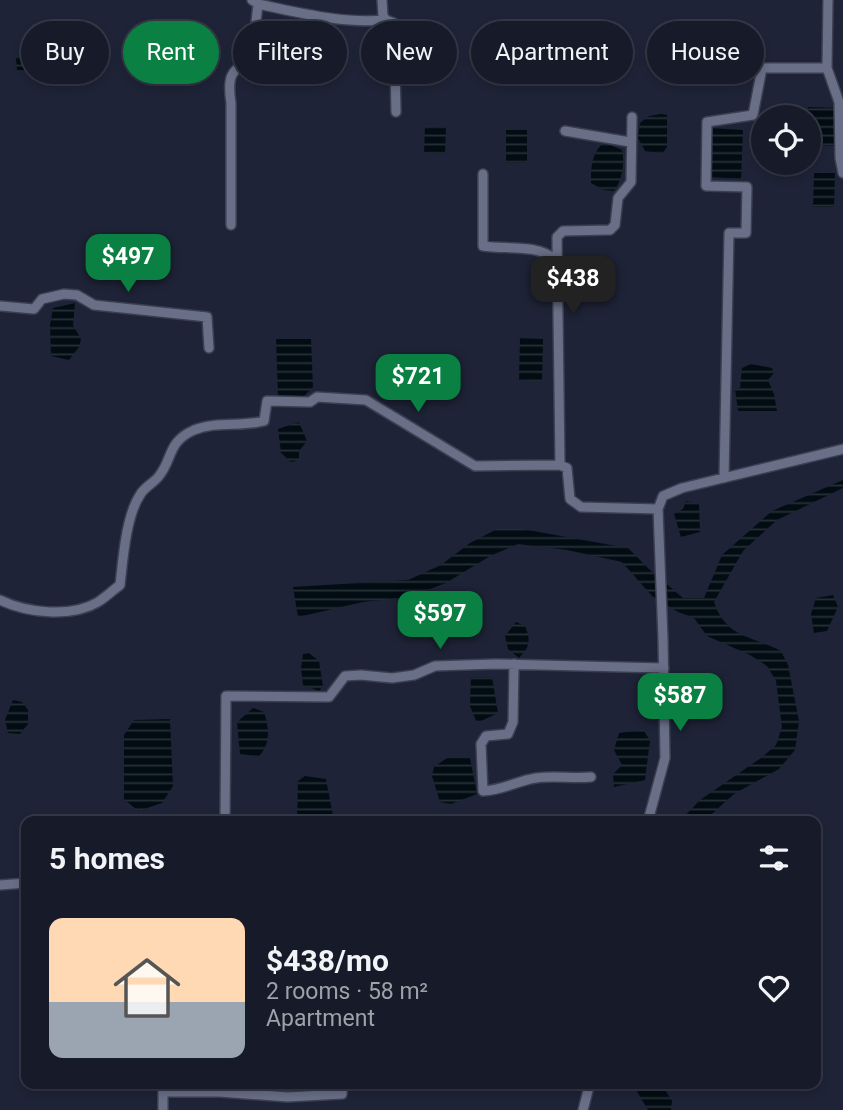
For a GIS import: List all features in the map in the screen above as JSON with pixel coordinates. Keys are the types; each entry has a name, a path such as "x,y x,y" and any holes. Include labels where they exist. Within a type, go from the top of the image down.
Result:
{"street":[{"path":"382,0 383,16 386,20"},
{"path":"828,0 827,68 839,102 840,158 843,173"},
{"path":"231,225 231,103 228,86 238,66 252,58 255,2 360,23 386,20 394,23 396,112"},
{"path":"724,478 729,233 746,233 747,187 706,186 707,122 753,115 762,68 827,68"},
{"path":"560,465 557,237 563,231 610,230 615,225 618,198 631,182 632,117"},
{"path":"565,131 630,142"},
{"path":"482,174 483,246 534,250 550,254 556,260"},
{"path":"0,306 34,309 42,299 64,294 77,295 94,305 208,317 209,348"},
{"path":"0,600 15,607 68,612 96,603 120,585 134,505 141,493 160,475 171,448 194,430 264,421 267,401 310,402 317,397 366,400 475,466 560,465 567,468 570,499 581,508 657,509"},
{"path":"649,816 665,758 657,509 663,496 682,488 843,449"},
{"path":"225,816 226,696 330,697 345,676 392,678 414,675 435,666 514,664 664,668"},
{"path":"514,664 513,722 508,734 486,736 481,744 483,791 504,789 538,777 591,777"},
{"path":"0,885 21,883"},
{"path":"163,1089 163,1110"},
{"path":"177,1089 288,1097 342,1094 342,1089"},
{"path":"583,1110 588,1089"}],"shaded area":[{"path":"21,56 21,70 17,70 16,58"},
{"path":"821,107 836,108 834,146 821,145"},
{"path":"667,115 667,147 662,154 645,151 638,138 640,123 649,116"},
{"path":"425,126 446,127 445,153 424,152"},
{"path":"711,128 743,130 741,179 709,177"},
{"path":"506,130 527,130 527,163 506,163"},
{"path":"601,145 622,150 622,172 614,191 604,190 591,183 593,158"},
{"path":"835,173 834,207 813,207 814,175"},
{"path":"75,303 73,325 81,339 79,347 69,360 51,356 50,325 53,308"},
{"path":"520,338 543,339 542,381 519,380"},
{"path":"276,339 311,339 313,387 304,396 278,395"},
{"path":"751,364 772,368 774,373 768,380 777,411 738,411 735,389 740,388 742,368"},
{"path":"299,422 307,441 299,451 299,460 291,462 281,453 278,429"},
{"path":"843,480 843,488 777,520 743,551 714,602 725,623 733,629 781,651 788,665 799,721 795,750 779,769 734,794 710,816 685,816 700,800 776,745 782,727 776,681 767,666 750,655 707,636 694,618 678,612 652,596 622,562 567,550 518,544 490,556 446,583 409,597 363,602 298,617 293,587 408,580 441,565 470,543 497,529 522,529 628,548 683,598 704,598 722,555 772,511"},
{"path":"686,501 699,504 700,532 681,537 674,514 683,509"},
{"path":"833,595 838,607 827,631 814,633 811,614 816,598"},
{"path":"516,622 525,626 529,639 519,658 508,649 505,636"},
{"path":"309,653 319,661 323,686 319,691 303,685 303,654"},
{"path":"471,677 492,677 498,713 477,723 470,706"},
{"path":"13,700 22,702 28,710 28,724 20,734 8,733 5,720"},
{"path":"253,708 264,712 268,729 266,746 259,756 240,754 237,722"},
{"path":"170,719 173,786 162,803 138,811 124,799 124,735 134,720"},
{"path":"643,730 650,740 645,780 614,787 613,774 622,765 614,750 619,733"},
{"path":"447,758 470,758 477,794 451,804 440,802 432,776 434,767"},
{"path":"305,776 326,779 333,816 297,816 298,781"},
{"path":"636,1089 665,1089 672,1101 671,1110 648,1110"}]}
